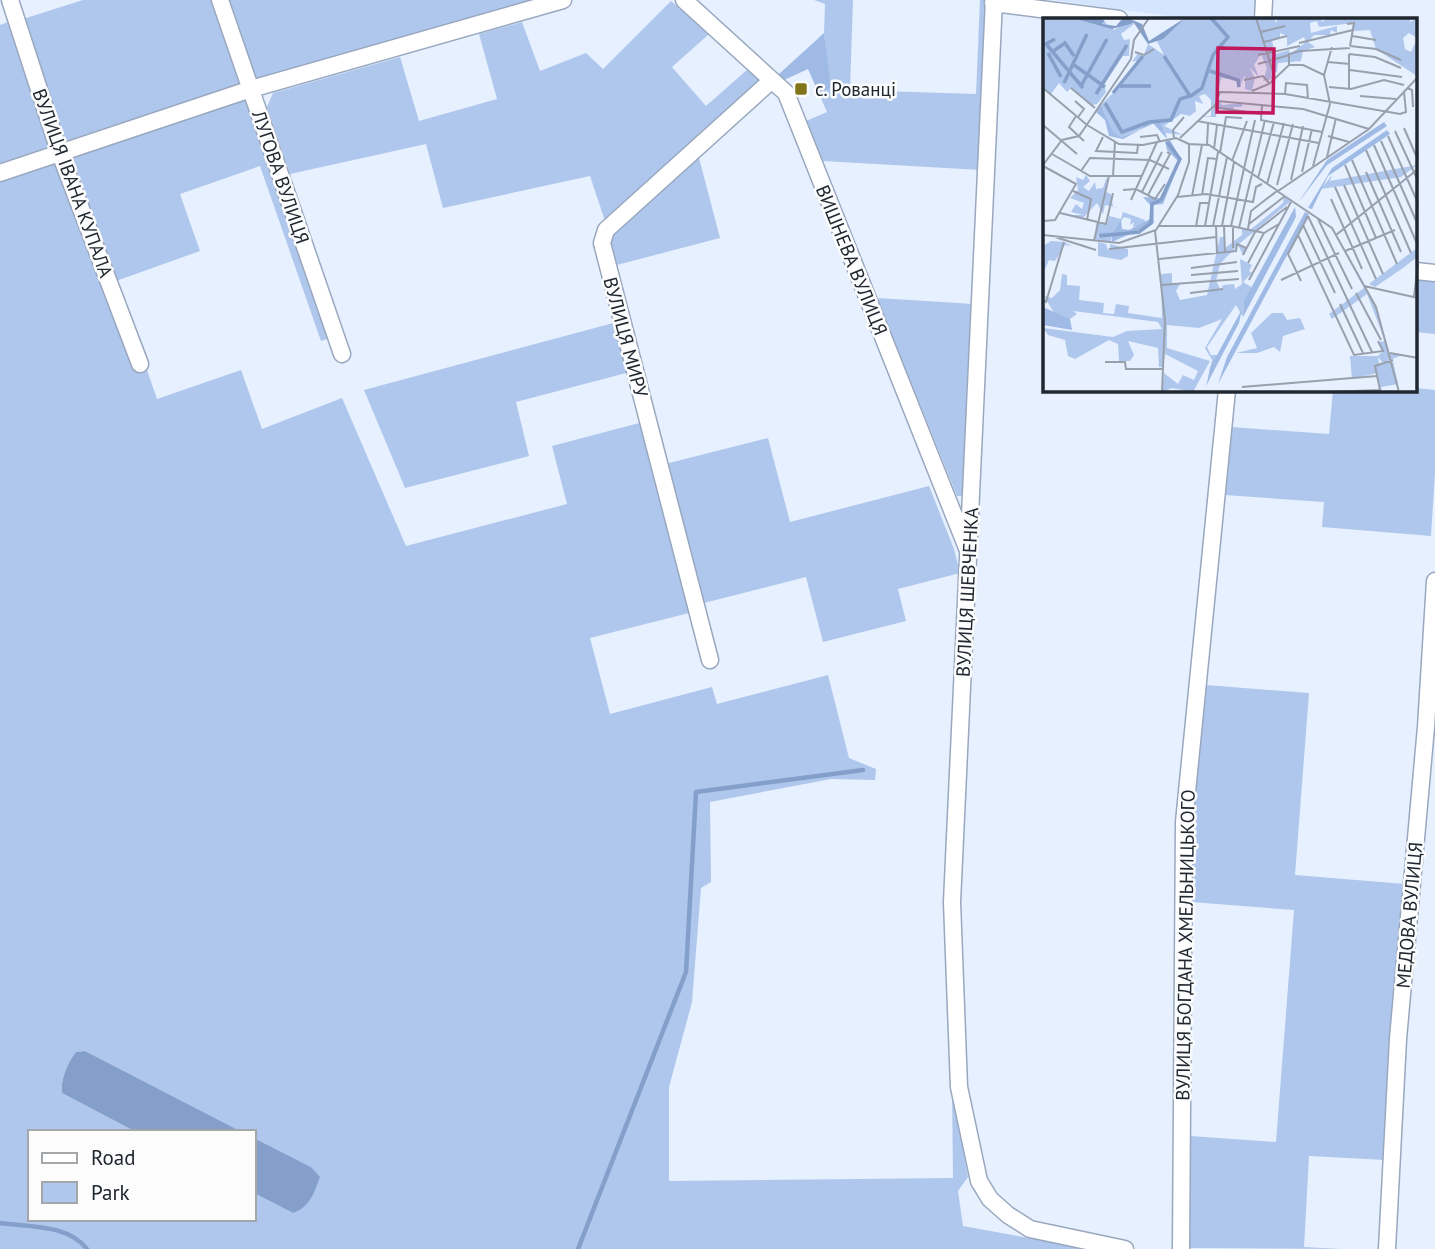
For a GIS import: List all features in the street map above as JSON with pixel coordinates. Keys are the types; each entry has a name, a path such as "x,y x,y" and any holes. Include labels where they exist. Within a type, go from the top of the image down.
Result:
{"street":[{"name":"ВУЛИЦЯ ІВАНА КУПАЛА","path":"10,0 59,151 140,364"},
{"name":"ЛУГОВА ВУЛИЦЯ","path":"220,0 342,354"},
{"path":"0,173 59,151 251,89 563,0"},
{"name":"ВИШНЕВА ВУЛИЦЯ","path":"684,0 786,93 970,554"},
{"path":"1262,18 1264,0"},
{"path":"994,1 1112,18"},
{"name":"ВУЛИЦЯ ШЕВЧЕНКА","path":"994,1 952,902 959,1087 978,1181 990,1199 1030,1229 1125,1249"},
{"name":"ВУЛИЦЯ МИРУ","path":"710,660 602,243 606,230 772,80"},
{"name":"ВУЛИЦЯ БОГДАНА ХМЕЛЬНИЦЬКОГО","path":"1181,1249 1184,821 1227,392"},
{"name":"МЕДОВА ВУЛИЦЯ","path":"1387,1249 1398,1039 1426,727 1435,581"}],"shaded area":[{"path":"1052,0 1255,0 1253,18 1182,18"},
{"path":"824,33 831,87 819,94 808,69 784,80 779,74"},
{"path":"85,1051 238,1130 132,1130 62,1093 63,1077 76,1052"},
{"path":"256,1139 311,1167 320,1177 311,1199 293,1213 256,1194"}],"green space":[{"path":"83,0 214,0 243,84 63,143 23,19"},
{"path":"228,0 540,0 256,80"},
{"path":"814,0 853,0 850,90 976,94 980,0 988,0 981,170 823,161 806,121 827,112 819,94 830,87 824,33 825,4"},
{"path":"671,1 709,34 672,67 706,106 748,69 762,82 606,224 590,176 443,208 426,144 290,174 267,107 273,93 400,57 419,121 497,99 479,34 522,22 540,71 586,53 603,69"},
{"path":"11,21 52,147 0,165 0,25"},
{"path":"244,95 330,338 321,341 260,166 180,194 200,251 116,281 72,156"},
{"path":"698,154 720,238 613,266 607,243 611,233"},
{"path":"57,159 137,373 147,370 157,399 241,370 262,429 342,398 406,546 567,504 552,446 643,422 693,612 590,638 610,714 712,687 717,704 828,675 849,758 876,769 875,780 831,779 710,802 711,882 701,888 692,1002 669,1087 669,1181 953,1178 952,1088 968,1177 958,1191 963,1226 1088,1249 0,1249 0,180"},
{"path":"1418,278 1435,280 1435,334 1418,332"},
{"path":"877,298 974,304 965,487 962,496 957,496"},
{"path":"617,322 630,372 516,402 529,456 405,488 364,390"},
{"path":"1418,388 1435,390 1435,472 1431,536 1322,527 1324,502 1225,495 1231,427 1329,434 1333,392 1418,392"},
{"path":"768,438 790,522 929,486 954,549 960,573 898,589 906,621 823,642 806,577 700,604 665,464"},
{"path":"1206,685 1309,693 1295,875 1405,884 1385,1160 1309,1156 1304,1247 1341,1249 1188,1248 1190,1136 1276,1142 1294,910 1191,902 1192,822"}],"waterway":[{"path":"578,1249 686,972 696,792 863,770"},
{"path":"0,1223 59,1231 79,1241 87,1249"}],"place":[{"name":"с. Рованці","path":"801,89"}]}
